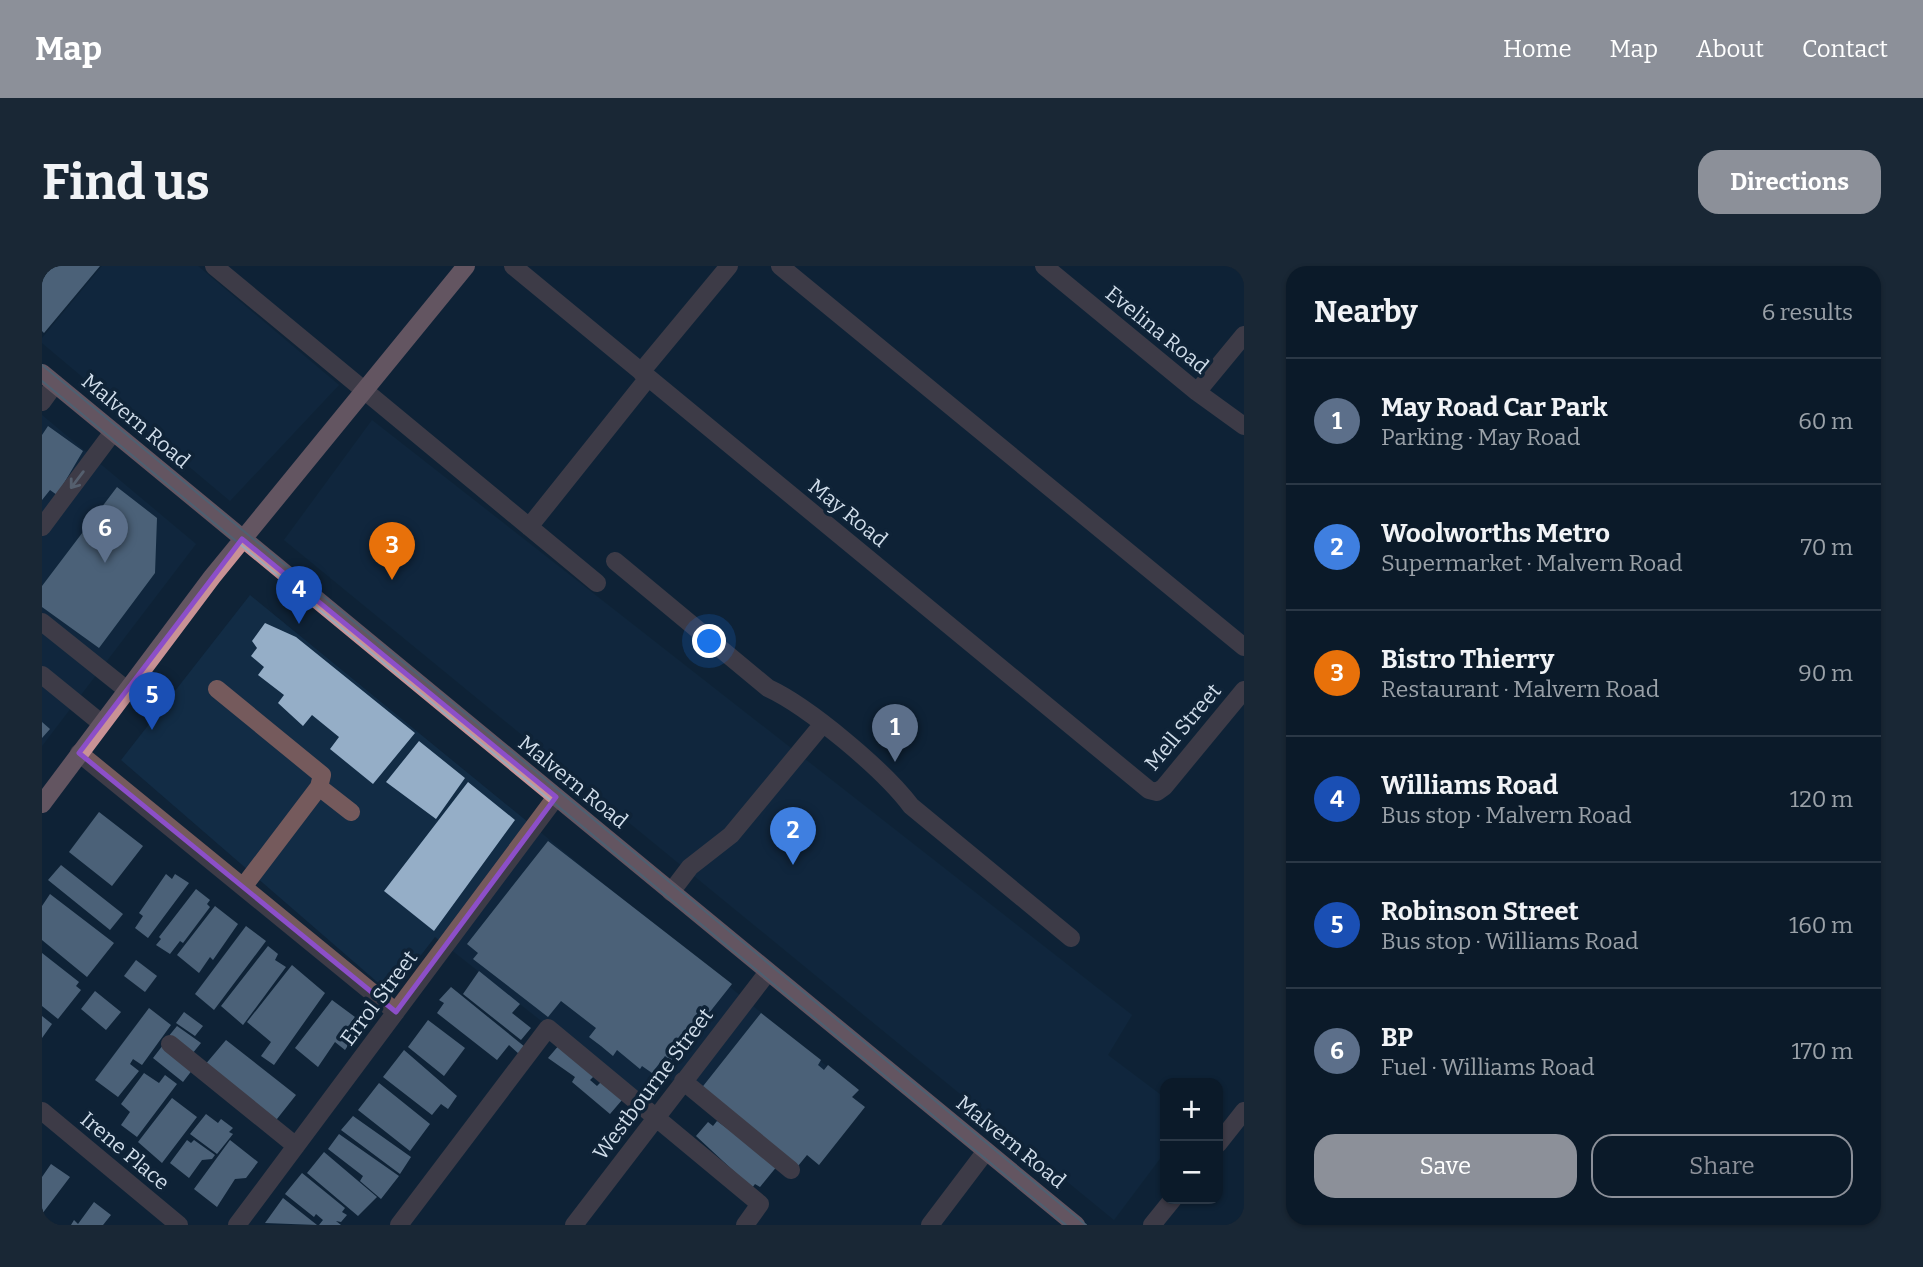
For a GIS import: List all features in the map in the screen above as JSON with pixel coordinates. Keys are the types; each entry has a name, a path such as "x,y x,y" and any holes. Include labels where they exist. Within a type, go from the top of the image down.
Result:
{"main road":[{"path":"42,804 242,539 466,266"},
{"name":"Malvern Road","path":"49,378 1076,1225"}],"street":[{"path":"214,266 236,272 363,390 597,583"},
{"name":"May Road","path":"513,266 1142,785 1157,792"},
{"path":"529,527 729,266"},
{"path":"780,266 1244,647"},
{"name":"Evelina Road","path":"1044,266 1197,392 1244,426"},
{"path":"1197,392 1244,335"},
{"path":"42,402 49,378"},
{"path":"42,527 113,432"},
{"path":"615,561 768,688 792,699 894,783 911,806 1071,938"},
{"path":"42,622 127,690"},
{"path":"42,675 102,723"},
{"path":"217,689 321,775 319,788 243,887"},
{"name":"Mell Street","path":"1157,792 1244,690"},
{"path":"671,892 690,867 731,835 822,725"},
{"path":"79,753 396,1012"},
{"path":"319,788 351,812"},
{"name":"Errol Street","path":"237,1225 556,797"},
{"name":"Westbourne Street","path":"574,1225 768,972"},
{"path":"399,1225 548,1028 760,1204 745,1225"},
{"path":"170,1044 296,1146"},
{"path":"683,1081 792,1170"},
{"path":"1220,1141 1244,1111"},
{"name":"Irene Place","path":"45,1120 179,1225"},
{"path":"930,1225 986,1151"},
{"path":"1152,1225 1169,1204"}],"highlighted area":[{"path":"242,539 556,797 396,1012 79,753"}],"shaded area":[{"path":"102,266 198,266 339,385 230,501 42,343 42,338"},
{"path":"42,415 196,544 42,746"},
{"path":"372,420 1132,1015 1108,1055 1160,1094 1160,1159 1114,1220 284,540"},
{"path":"250,595 835,1073 774,1159 667,1077 644,1102 435,937 391,994 121,760"}],"building":[{"path":"42,266 100,266 44,333 42,331"},
{"path":"48,426 83,451 57,495 50,490 42,500 42,435"},
{"path":"117,487 157,518 155,573 99,648 42,607 42,586"},
{"path":"265,623 296,637 415,733 373,784 330,749 339,737 312,715 303,726 278,703 284,695 258,675 264,667 251,656 257,648 252,641"},
{"path":"42,722 50,729 42,738"},
{"path":"419,741 465,778 436,819 386,782"},
{"path":"468,782 515,820 434,931 384,891"},
{"path":"99,812 143,846 112,886 69,852"},
{"path":"548,841 732,984 671,1061 665,1056 652,1073 642,1066 640,1069 617,1050 613,1056 589,1037 596,1028 561,1001 548,1017 473,959 478,953 467,944"},
{"path":"61,865 123,914 110,930 48,880"},
{"path":"166,874 172,879 175,874 189,883 148,938 135,928 143,916 139,913"},
{"path":"196,889 210,900 207,904 210,907 183,943 180,941 170,954 156,945 161,939 159,937"},
{"path":"50,894 114,943 87,977 42,940 42,906"},
{"path":"215,906 238,924 213,960 210,957 199,973 177,955"},
{"path":"246,926 266,941 214,1010 195,994"},
{"path":"268,946 278,954 275,960 286,967 243,1025 221,1006"},
{"path":"42,953 79,982 76,986 81,990 58,1019 42,1006"},
{"path":"136,960 157,976 145,992 124,976"},
{"path":"292,965 325,993 274,1065 261,1056 271,1042 247,1022"},
{"path":"479,971 520,1004 512,1013 531,1028 521,1040 463,994"},
{"path":"451,987 525,1047 519,1054 509,1045 497,1060 437,1013 444,1003 439,1000"},
{"path":"95,991 121,1012 106,1030 81,1009"},
{"path":"332,1000 355,1017 350,1024 358,1030 345,1050 335,1042 318,1067 295,1048"},
{"path":"149,1008 171,1025 142,1065 133,1059 130,1064 139,1071 118,1097 95,1080"},
{"path":"184,1012 203,1026 195,1036 176,1023"},
{"path":"761,1013 821,1060 818,1065 824,1070 828,1065 859,1090 852,1097 865,1107 819,1165 807,1155 798,1166 700,1090"},
{"path":"42,1016 52,1024 42,1038"},
{"path":"428,1020 465,1048 444,1076 408,1047"},
{"path":"177,1026 201,1043 192,1054 168,1037"},
{"path":"226,1040 296,1095 273,1124 204,1066"},
{"path":"560,1044 596,1074 590,1080 597,1086 601,1082 622,1100 610,1114 572,1082 575,1077 548,1058"},
{"path":"163,1045 193,1069 183,1082 153,1058"},
{"path":"404,1050 457,1096 448,1109 441,1104 432,1115 383,1077"},
{"path":"144,1073 159,1083 165,1075 177,1084 137,1137 121,1125 130,1112 121,1104"},
{"path":"379,1083 430,1124 410,1151 358,1110"},
{"path":"172,1098 197,1117 162,1163 138,1142"},
{"path":"206,1114 218,1123 221,1119 233,1128 229,1132 233,1134 217,1154 190,1134"},
{"path":"353,1116 411,1157 400,1174 341,1130"},
{"path":"717,1121 778,1165 760,1187 755,1184 752,1188 696,1136 708,1122 713,1126"},
{"path":"339,1134 399,1176 381,1199 360,1181 363,1176 328,1149"},
{"path":"187,1140 191,1143 194,1140 215,1155 212,1159 202,1160 189,1178 170,1163"},
{"path":"230,1140 258,1162 246,1178 235,1179 217,1207 194,1189"},
{"path":"324,1152 377,1197 358,1216 307,1173"},
{"path":"51,1164 70,1177 42,1214 42,1177"},
{"path":"302,1173 345,1208 342,1212 347,1215 341,1222 336,1221 341,1225 319,1225 323,1220 316,1214 314,1217 285,1194"},
{"path":"283,1198 317,1225 265,1223"},
{"path":"94,1202 111,1215 103,1225 71,1225 74,1220 78,1224"}],"tram line":[{"path":"42,365 1086,1225"},
{"path":"42,381 1066,1225"}],"place":[{"name":"BP","path":"105,563"},
{"name":"Bistro Thierry","path":"392,580"},
{"name":"Williams Road","path":"299,624"},
{"name":"Robinson Street","path":"152,730"},
{"name":"May Road Car Park","path":"895,762"},
{"name":"Woolworths Metro","path":"793,865"}]}
